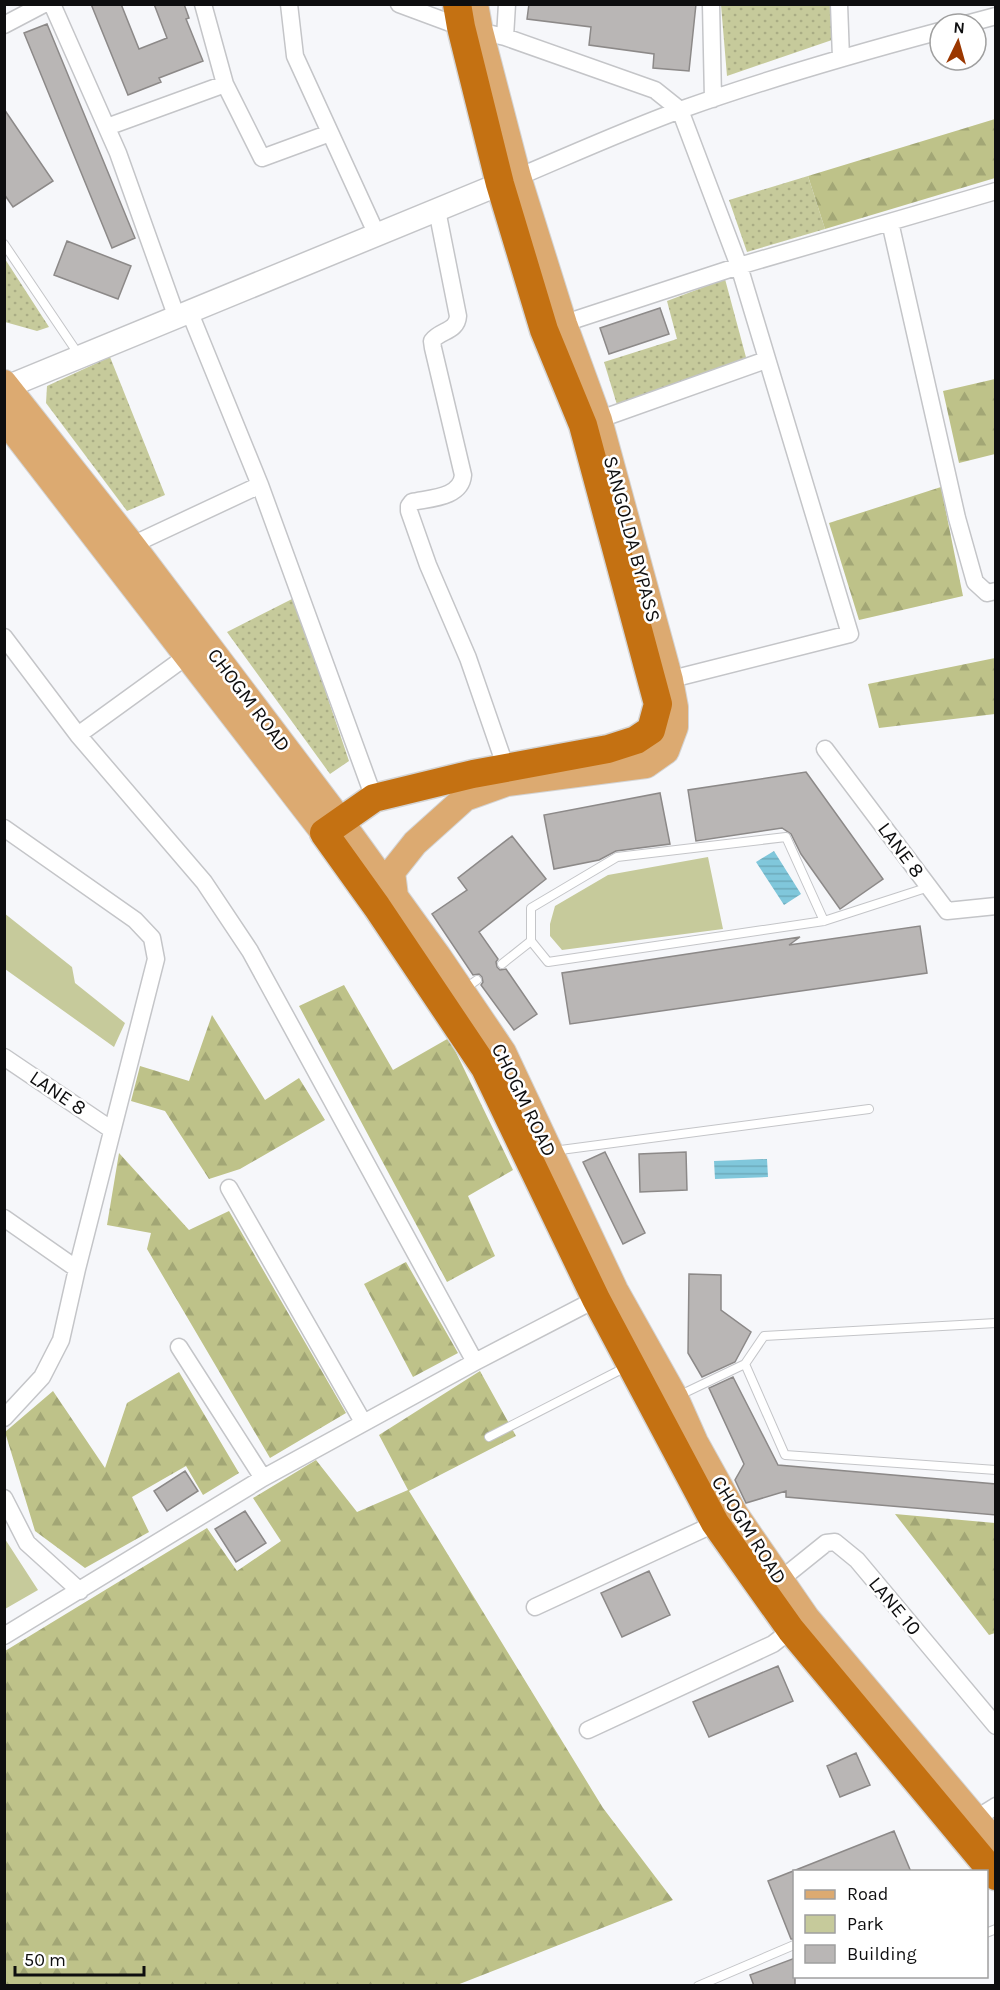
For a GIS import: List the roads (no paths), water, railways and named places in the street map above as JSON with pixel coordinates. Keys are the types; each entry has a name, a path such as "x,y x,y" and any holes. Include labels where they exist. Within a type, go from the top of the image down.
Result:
{"highway":[{"name":"SANGOLDA BYPASS","path":"332,827 374,798 506,768 608,749 636,740 651,730 658,704 661,682 591,422 554,327 509,181 468,17"},
{"name":"CHOGM ROAD","path":"332,827 377,906 485,1068 606,1294 631,1364 725,1519 798,1624 991,1863"}],"main road":[{"name":"CHOGM ROAD","path":"5,386 132,545 332,827"},
{"name":"CHOGM ROAD","path":"4,419 187,656 469,986 550,1152 606,1294 675,1397 725,1519 780,1580 798,1624 985,1812 991,1863"},
{"name":"SANGOLDA BYPASS","path":"394,896 392,872 416,843 465,798 507,783 646,765 666,751 675,727 675,707 661,682"}],"street":[{"path":"4,25 44,4"},
{"path":"52,4 118,153 184,315 260,485 374,798"},
{"path":"204,4 225,84 262,158 330,133"},
{"path":"289,4 295,56 377,235"},
{"path":"399,4 468,17 505,37 655,90 680,110 739,267 850,634 661,682"},
{"path":"505,37 507,4"},
{"path":"711,4 713,99"},
{"path":"839,4 841,58"},
{"path":"5,386 184,315 680,110 841,58 928,34"},
{"path":"106,127 225,84"},
{"path":"554,327 739,267 996,191"},
{"path":"437,210 458,322 454,328 436,336 432,341 463,475 462,483 451,493 412,502 408,506 428,565 468,658 506,768"},
{"path":"890,222 957,518 975,582 987,593 996,591"},
{"path":"591,422 766,360"},
{"path":"132,545 260,485"},
{"path":"4,637 78,735 204,882 250,951 474,1362"},
{"path":"78,735 187,656"},
{"name":"LANE 8","path":"825,749 947,911 996,906"},
{"path":"4,828 135,920 152,938 156,959 76,1269 61,1340 42,1377 4,1418"},
{"name":"LANE 8","path":"4,1057 112,1130"},
{"path":"229,1188 363,1422"},
{"path":"4,1218 76,1269"},
{"path":"4,1636 263,1478 474,1362 606,1294"},
{"path":"179,1347 263,1478"},
{"path":"4,1498 27,1543 80,1591"},
{"path":"535,1607 725,1519"},
{"name":"LANE 10","path":"780,1580 826,1543 835,1542 843,1547 857,1560 996,1726"},
{"path":"588,1730 773,1644 798,1624"}],"lane":[{"path":"4,244 80,356"},
{"path":"825,921 786,837 617,857 531,908 531,941 548,962 825,921 929,887"},
{"path":"502,964 531,941"},
{"path":"550,1152 869,1109"},
{"path":"675,1397 745,1364 764,1336 996,1323"},
{"path":"489,1437 631,1364"},
{"path":"745,1364 785,1455 996,1470"},
{"path":"698,1986 793,1946"}],"water":[{"path":"774,851 801,894 784,905 756,862"},
{"path":"767,1159 768,1177 715,1179 714,1161"}]}
